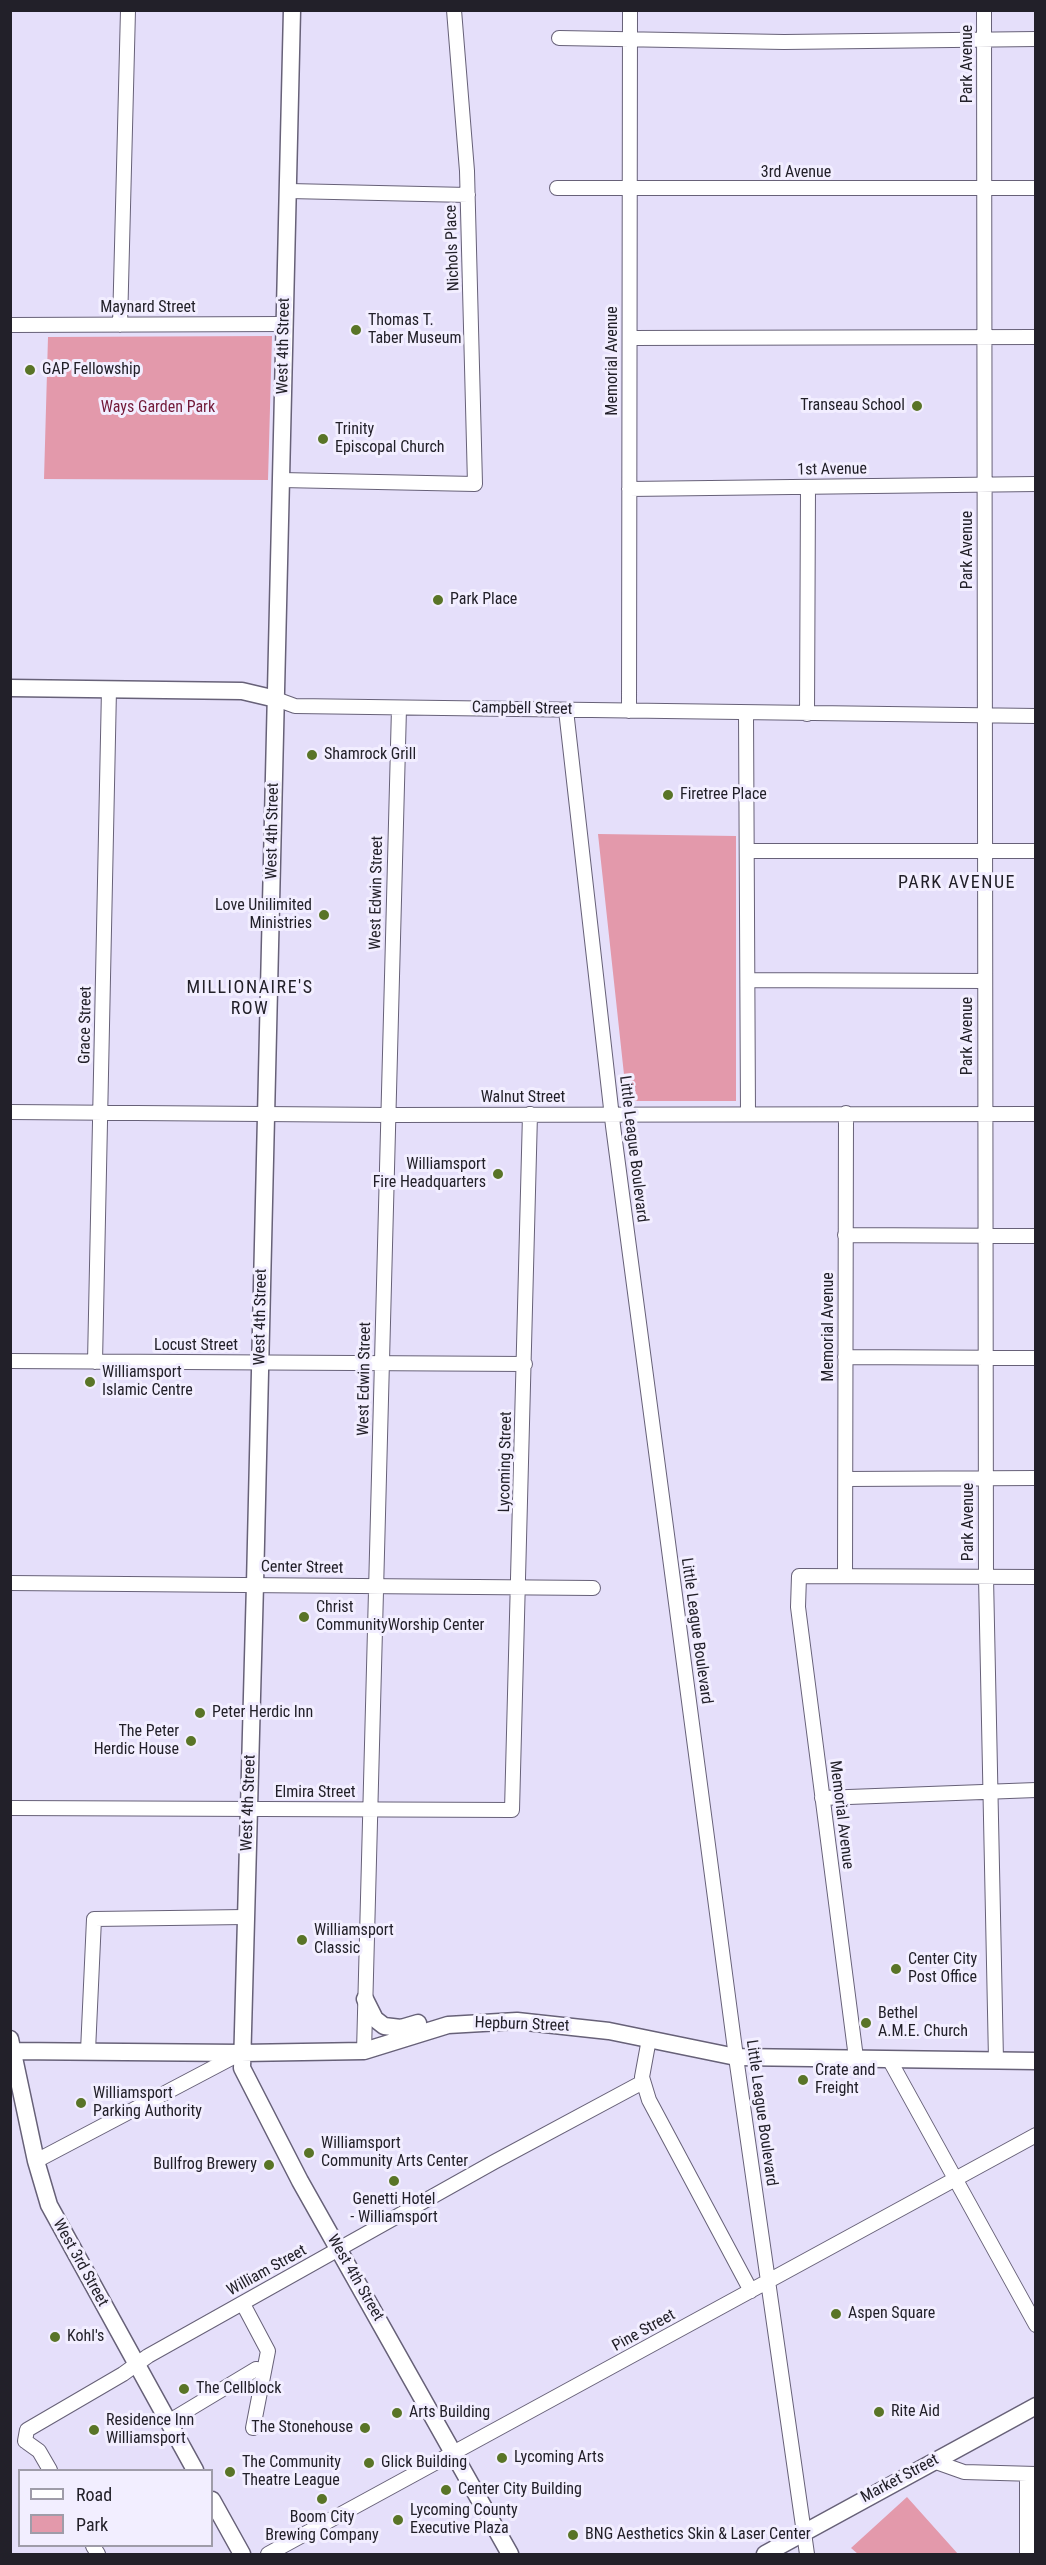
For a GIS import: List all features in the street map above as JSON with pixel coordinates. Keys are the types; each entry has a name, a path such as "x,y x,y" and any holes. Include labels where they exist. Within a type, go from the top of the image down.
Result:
{"main road":[{"name":"West 4th Street","path":"292,10 242,2068 247,2083 510,2554"},
{"name":"Campbell Street","path":"10,688 242,691 276,699"},
{"path":"365,1999 375,2019 384,2026 400,2028 425,2021 448,2025"},
{"name":"Hepburn Street","path":"11,2047 88,2051 242,2053 364,2051 448,2025 517,2021 582,2027 649,2038 736,2057 1035,2061"},
{"name":"West 3rd Street","path":"11,2047 36,2161 45,2194 56,2220 194,2469"},
{"name":"Market Street","path":"765,2554 1035,2406"},
{"path":"213,2502 242,2554"}],"street":[{"path":"120,325 128,10"},
{"name":"Nichols Place","path":"281,480 475,484 468,195 454,10"},
{"name":"Memorial Avenue","path":"629,711 630,10"},
{"name":"Park Avenue","path":"984,10 983,716 986,1577 996,2061"},
{"path":"559,39 784,42 1035,39"},
{"name":"3rd Avenue","path":"557,188 628,190 1035,188"},
{"path":"288,191 468,195"},
{"name":"Maynard Street","path":"10,325 285,324"},
{"path":"630,338 1035,337"},
{"name":"1st Avenue","path":"629,489 1035,484"},
{"path":"807,714 808,487"},
{"name":"Grace Street","path":"95,1362 109,689"},
{"name":"Campbell Street","path":"276,699 295,706 1035,716"},
{"name":"West Edwin Street","path":"364,2051 399,708"},
{"name":"Little League Boulevard","path":"566,710 612,1114 736,2057 807,2554"},
{"path":"746,713 748,1114"},
{"path":"747,850 1035,851"},
{"path":"748,980 985,981"},
{"name":"Walnut Street","path":"10,1112 388,1115 1035,1114"},
{"name":"Memorial Avenue","path":"846,1113 845,1576 799,1576 798,1607 856,2058"},
{"name":"Lycoming Street","path":"512,1810 530,1114"},
{"path":"845,1235 1035,1236"},
{"path":"845,1357 1035,1358"},
{"name":"Locust Street","path":"10,1361 525,1364"},
{"path":"846,1479 1035,1478"},
{"path":"845,1576 1035,1577"},
{"name":"Center Street","path":"10,1583 593,1588"},
{"path":"822,1798 1035,1790"},
{"name":"Elmira Street","path":"10,1808 512,1810"},
{"path":"88,2051 94,1919 245,1917"},
{"path":"649,2038 644,2061 643,2082 661,2124 751,2291"},
{"path":"36,2161 242,2053"},
{"path":"889,2059 1035,2325"},
{"name":"William Street","path":"17,2441 27,2430 136,2365 494,2162 643,2082"},
{"name":"Pine Street","path":"268,2554 1035,2135"},
{"path":"243,2304 268,2351 253,2428"},
{"path":"168,2422 256,2369 264,2370"},
{"path":"17,2441 39,2451 49,2469"},
{"path":"933,2461 964,2472 1031,2474 1027,2554"}],"green space":[{"name":"Ways Garden Park","path":"272,336 268,480 44,479 48,337"},
{"path":"598,834 736,836 736,1101 634,1101 626,1093"},
{"path":"907,2497 958,2554 858,2554 851,2548"}],"place":[{"name":"Thomas T. Taber Museum","path":"356,330"},
{"name":"GAP Fellowship","path":"30,370"},
{"name":"Transeau School","path":"917,406"},
{"name":"Trinity Episcopal Church","path":"323,439"},
{"name":"Park Place","path":"438,600"},
{"name":"Shamrock Grill","path":"312,755"},
{"name":"Firetree Place","path":"668,795"},
{"name":"Love Unilimited Ministries","path":"324,915"},
{"name":"Williamsport Fire Headquarters","path":"498,1174"},
{"name":"Williamsport Islamic Centre","path":"90,1382"},
{"name":"Christ CommunityWorship Center","path":"304,1617"},
{"name":"Peter Herdic Inn","path":"200,1713"},
{"name":"The Peter Herdic House","path":"191,1741"},
{"name":"Williamsport Classic","path":"302,1940"},
{"name":"Center City Post Office","path":"896,1969"},
{"name":"Bethel A.M.E. Church","path":"866,2023"},
{"name":"Crate and Freight","path":"803,2080"},
{"name":"Williamsport Parking Authority","path":"81,2103"},
{"name":"Williamsport Community Arts Center","path":"309,2153"},
{"name":"Bullfrog Brewery","path":"269,2165"},
{"name":"Genetti Hotel - Williamsport","path":"394,2181"},
{"name":"Aspen Square","path":"836,2314"},
{"name":"Kohl's","path":"55,2337"},
{"name":"The Cellblock","path":"184,2389"},
{"name":"Rite Aid","path":"879,2412"},
{"name":"Arts Building","path":"397,2413"},
{"name":"The Stonehouse","path":"365,2428"},
{"name":"Residence Inn Williamsport","path":"94,2430"},
{"name":"Lycoming Arts","path":"502,2458"},
{"name":"Glick Building","path":"369,2463"},
{"name":"The Community Theatre League","path":"230,2472"},
{"name":"Center City Building","path":"446,2490"},
{"name":"Boom City Brewing Company","path":"322,2499"},
{"name":"Lycoming County Executive Plaza","path":"398,2520"},
{"name":"BNG Aesthetics Skin & Laser Center","path":"573,2535"}],"district":[{"name":"PARK AVENUE","path":"957,883"},
{"name":"MILLIONAIRE'S ROW","path":"250,998"}]}
